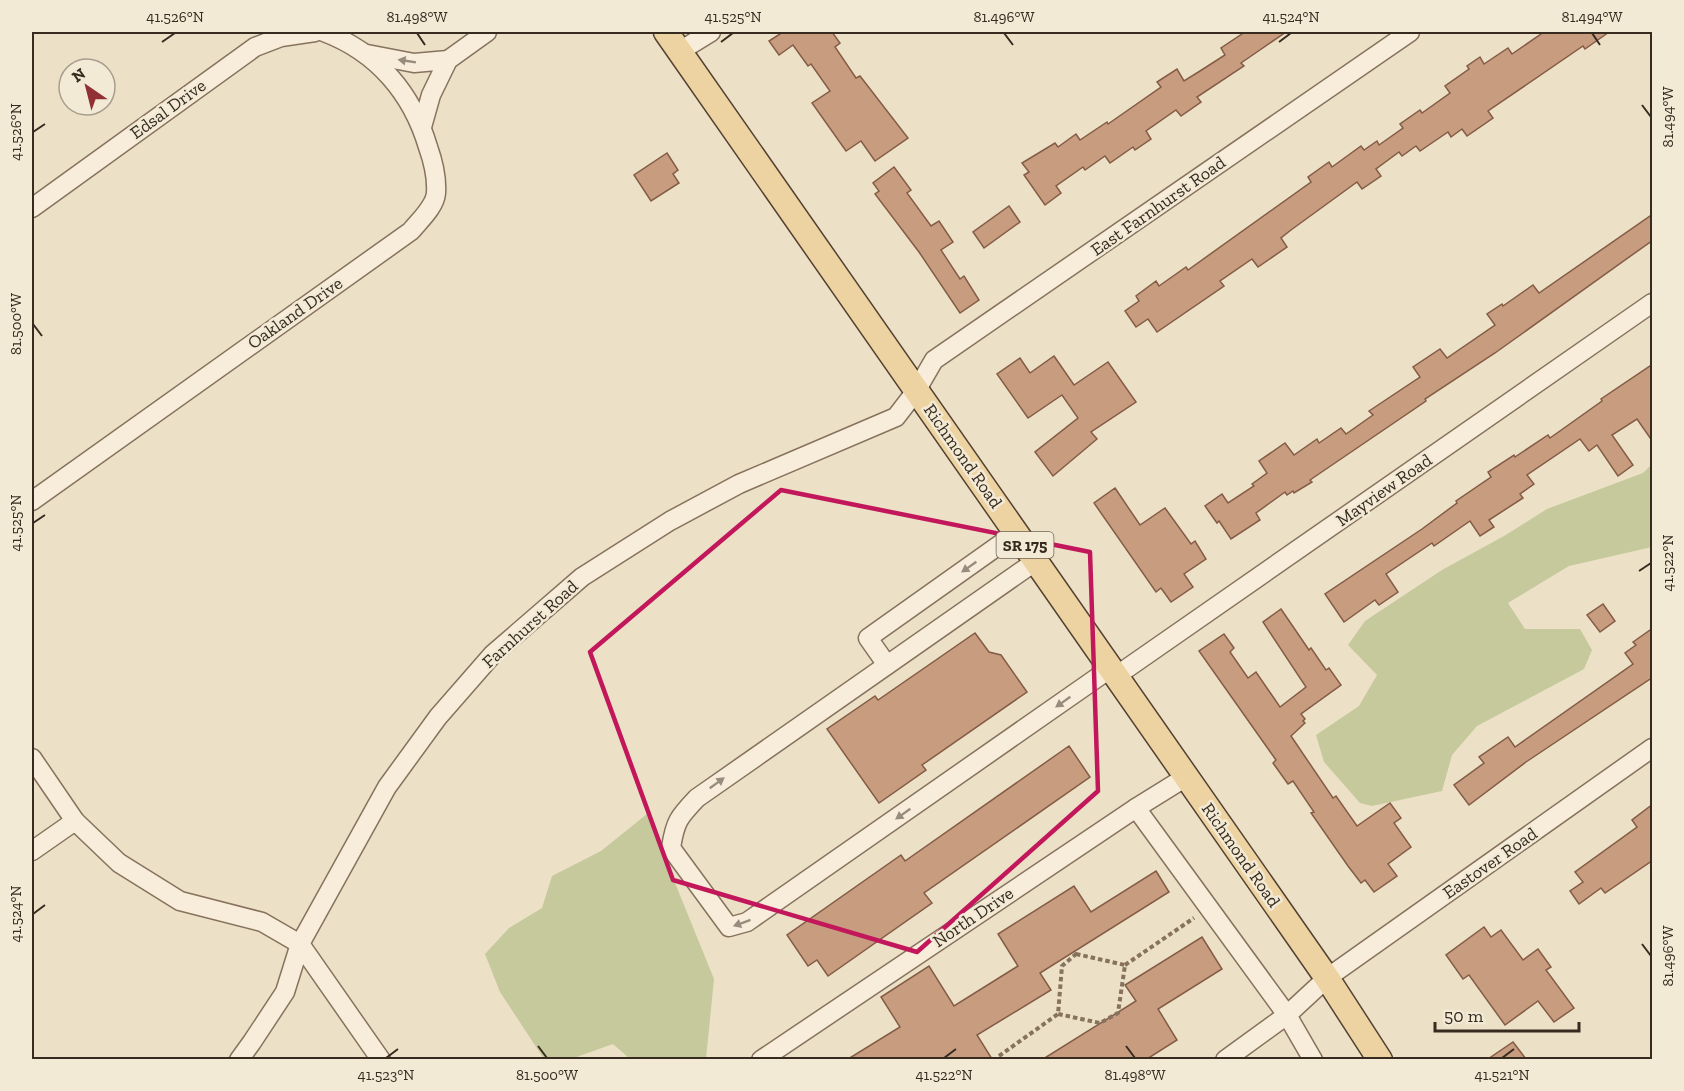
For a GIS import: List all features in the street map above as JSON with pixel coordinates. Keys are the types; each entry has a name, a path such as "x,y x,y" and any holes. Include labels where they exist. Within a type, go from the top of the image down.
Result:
{"main road":[{"name":"Richmond Road","path":"666,32 1327,978 1380,1059"}],"street":[{"name":"Edsal Drive","path":"32,208 255,47 280,37 315,32"},
{"path":"324,32 340,38 366,54 414,63 448,60"},
{"path":"422,127 431,95 448,60 488,32"},
{"path":"680,51 711,32"},
{"name":"East Farnhurst Road","path":"916,390 934,360 1410,32"},
{"name":"Oakland Drive","path":"32,501 411,231 428,210 436,195 433,163 422,127 406,97 386,71 366,54"},
{"name":"Mayview Road","path":"887,665 720,781 697,798 679,817 673,832 671,848 729,927 747,922 759,915 1653,303"},
{"name":"Farnhurst Road","path":"239,1059 285,992 300,944 387,787 438,717 493,654 582,577 670,521 739,484 896,417 916,390"},
{"path":"1016,533 868,638 887,665 1036,561"},
{"name":"Eastover Road","path":"1225,1059 1287,1015 1327,978 1653,748"},
{"path":"32,758 75,821 119,863 180,901 262,922 300,944 381,1059"},
{"name":"North Drive","path":"762,1059 1136,808 1186,777"},
{"path":"1136,808 1287,1015 1313,1059"},
{"path":"32,851 75,821"}],"path":[{"path":"1058,1014 1062,966 1076,954 1125,965 1209,908"},
{"path":"999,1056 1058,1014 1100,1023 1118,1013 1125,965"}],"highlighted area":[{"path":"781,490 1090,552 1098,791 917,952 673,880 590,652"}],"green space":[{"path":"1652,464 1652,547 1569,566 1508,603 1525,629 1580,629 1592,650 1584,669 1477,726 1452,755 1442,791 1372,806 1360,803 1324,762 1316,735 1359,706 1377,675 1348,645 1365,621 1442,570 1547,509 1643,473"},
{"path":"647,814 714,979 706,1059 630,1059 613,1044 571,1059 544,1059 500,992 485,954 509,928 542,908 552,876 601,851"}],"building":[{"path":"783,32 832,32 840,43 835,47 856,78 860,76 908,138 875,161 861,141 846,151 812,103 830,91 811,64 808,66 793,45 779,55 769,41"},
{"path":"1245,32 1286,32 1241,63 1244,66 1197,97 1201,102 1181,116 1176,110 1146,131 1151,139 1135,150 1133,147 1110,163 1105,156 1085,170 1083,167 1056,186 1061,193 1045,205 1024,175 1029,172 1022,163 1055,143 1058,147 1076,134 1080,140 1107,122 1108,124 1161,87 1157,82 1177,69 1184,81 1225,55 1221,48"},
{"path":"1544,32 1609,32 1585,49 1583,46 1488,111 1493,118 1467,136 1462,129 1451,137 1448,132 1420,151 1416,146 1402,156 1399,152 1376,169 1381,176 1362,189 1357,182 1281,238 1287,247 1258,267 1252,259 1220,281 1224,286 1157,332 1148,319 1136,327 1125,311 1139,301 1136,296 1156,281 1159,286 1186,267 1188,270 1311,182 1308,177 1329,162 1332,167 1361,146 1364,150 1377,141 1379,145 1403,128 1400,124 1420,110 1422,113 1450,93 1445,86 1469,69 1467,66 1480,57 1484,64 1508,48 1512,54"},
{"path":"667,153 678,170 673,174 679,183 651,201 634,175"},
{"path":"894,167 911,190 907,193 931,226 939,221 953,242 941,250 960,279 964,276 979,300 960,313 919,252 875,194 879,191 873,183"},
{"path":"1009,206 1020,222 984,248 973,232"},
{"path":"1653,214 1653,240 1495,353 1310,480 1312,482 1294,493 1293,491 1287,495 1285,492 1256,513 1260,520 1231,539 1205,506 1222,494 1228,503 1254,486 1252,484 1267,473 1259,461 1285,443 1294,455 1317,439 1319,443 1341,428 1346,434 1373,415 1369,411 1420,377 1413,367 1440,349 1447,358 1495,325 1487,314 1533,285 1539,293"},
{"path":"1054,356 1074,385 1108,362 1136,402 1091,432 1097,439 1053,476 1035,452 1078,418 1062,395 1028,418 997,374 1020,358 1030,373"},
{"path":"1653,364 1653,442 1637,419 1612,435 1633,465 1618,476 1597,445 1589,451 1580,439 1527,475 1534,484 1520,494 1523,498 1489,520 1494,527 1480,536 1470,521 1434,546 1432,543 1386,574 1398,592 1379,605 1375,600 1344,622 1325,594 1457,503 1456,501 1491,477 1488,472 1548,435 1550,438 1602,401 1601,399"},
{"path":"1115,488 1140,525 1165,508 1191,544 1195,541 1206,559 1184,574 1193,587 1171,602 1161,588 1156,592 1094,503"},
{"path":"1603,604 1615,621 1600,632 1587,615"},
{"path":"1281,609 1309,650 1311,648 1326,670 1329,668 1341,685 1301,714 1305,723 1291,736 1333,798 1336,796 1357,826 1390,803 1401,818 1394,823 1411,847 1388,864 1397,876 1374,892 1365,880 1361,883 1348,866 1311,813 1314,812 1293,781 1288,784 1273,763 1276,760 1199,651 1224,634 1234,648 1230,652 1248,678 1256,672 1280,707 1306,687 1263,622"},
{"path":"1653,628 1653,677 1526,762 1469,805 1454,785 1484,763 1479,757 1508,737 1515,747 1633,664 1625,653 1636,645 1633,642"},
{"path":"975,633 989,652 1001,655 1027,692 922,765 926,770 879,803 827,729 875,696 878,700"},
{"path":"1069,746 1090,777 924,893 932,903 828,976 817,960 808,966 787,935 901,855 905,861"},
{"path":"1653,804 1653,860 1605,893 1601,888 1579,904 1570,891 1583,882 1575,872 1637,827 1632,820"},
{"path":"1156,871 1169,892 1040,973 1051,990 977,1035 992,1059 848,1059 900,1027 881,997 929,966 954,1006 1018,966 998,934 1074,886 1091,912"},
{"path":"1484,927 1491,937 1501,930 1523,960 1538,949 1551,967 1546,970 1574,1008 1554,1022 1538,1001 1505,1025 1469,975 1463,979 1446,955"},
{"path":"1202,937 1222,969 1158,1009 1177,1040 1147,1059 1043,1059 1136,1001 1125,985"},
{"path":"1513,1042 1526,1059 1488,1059"}]}
